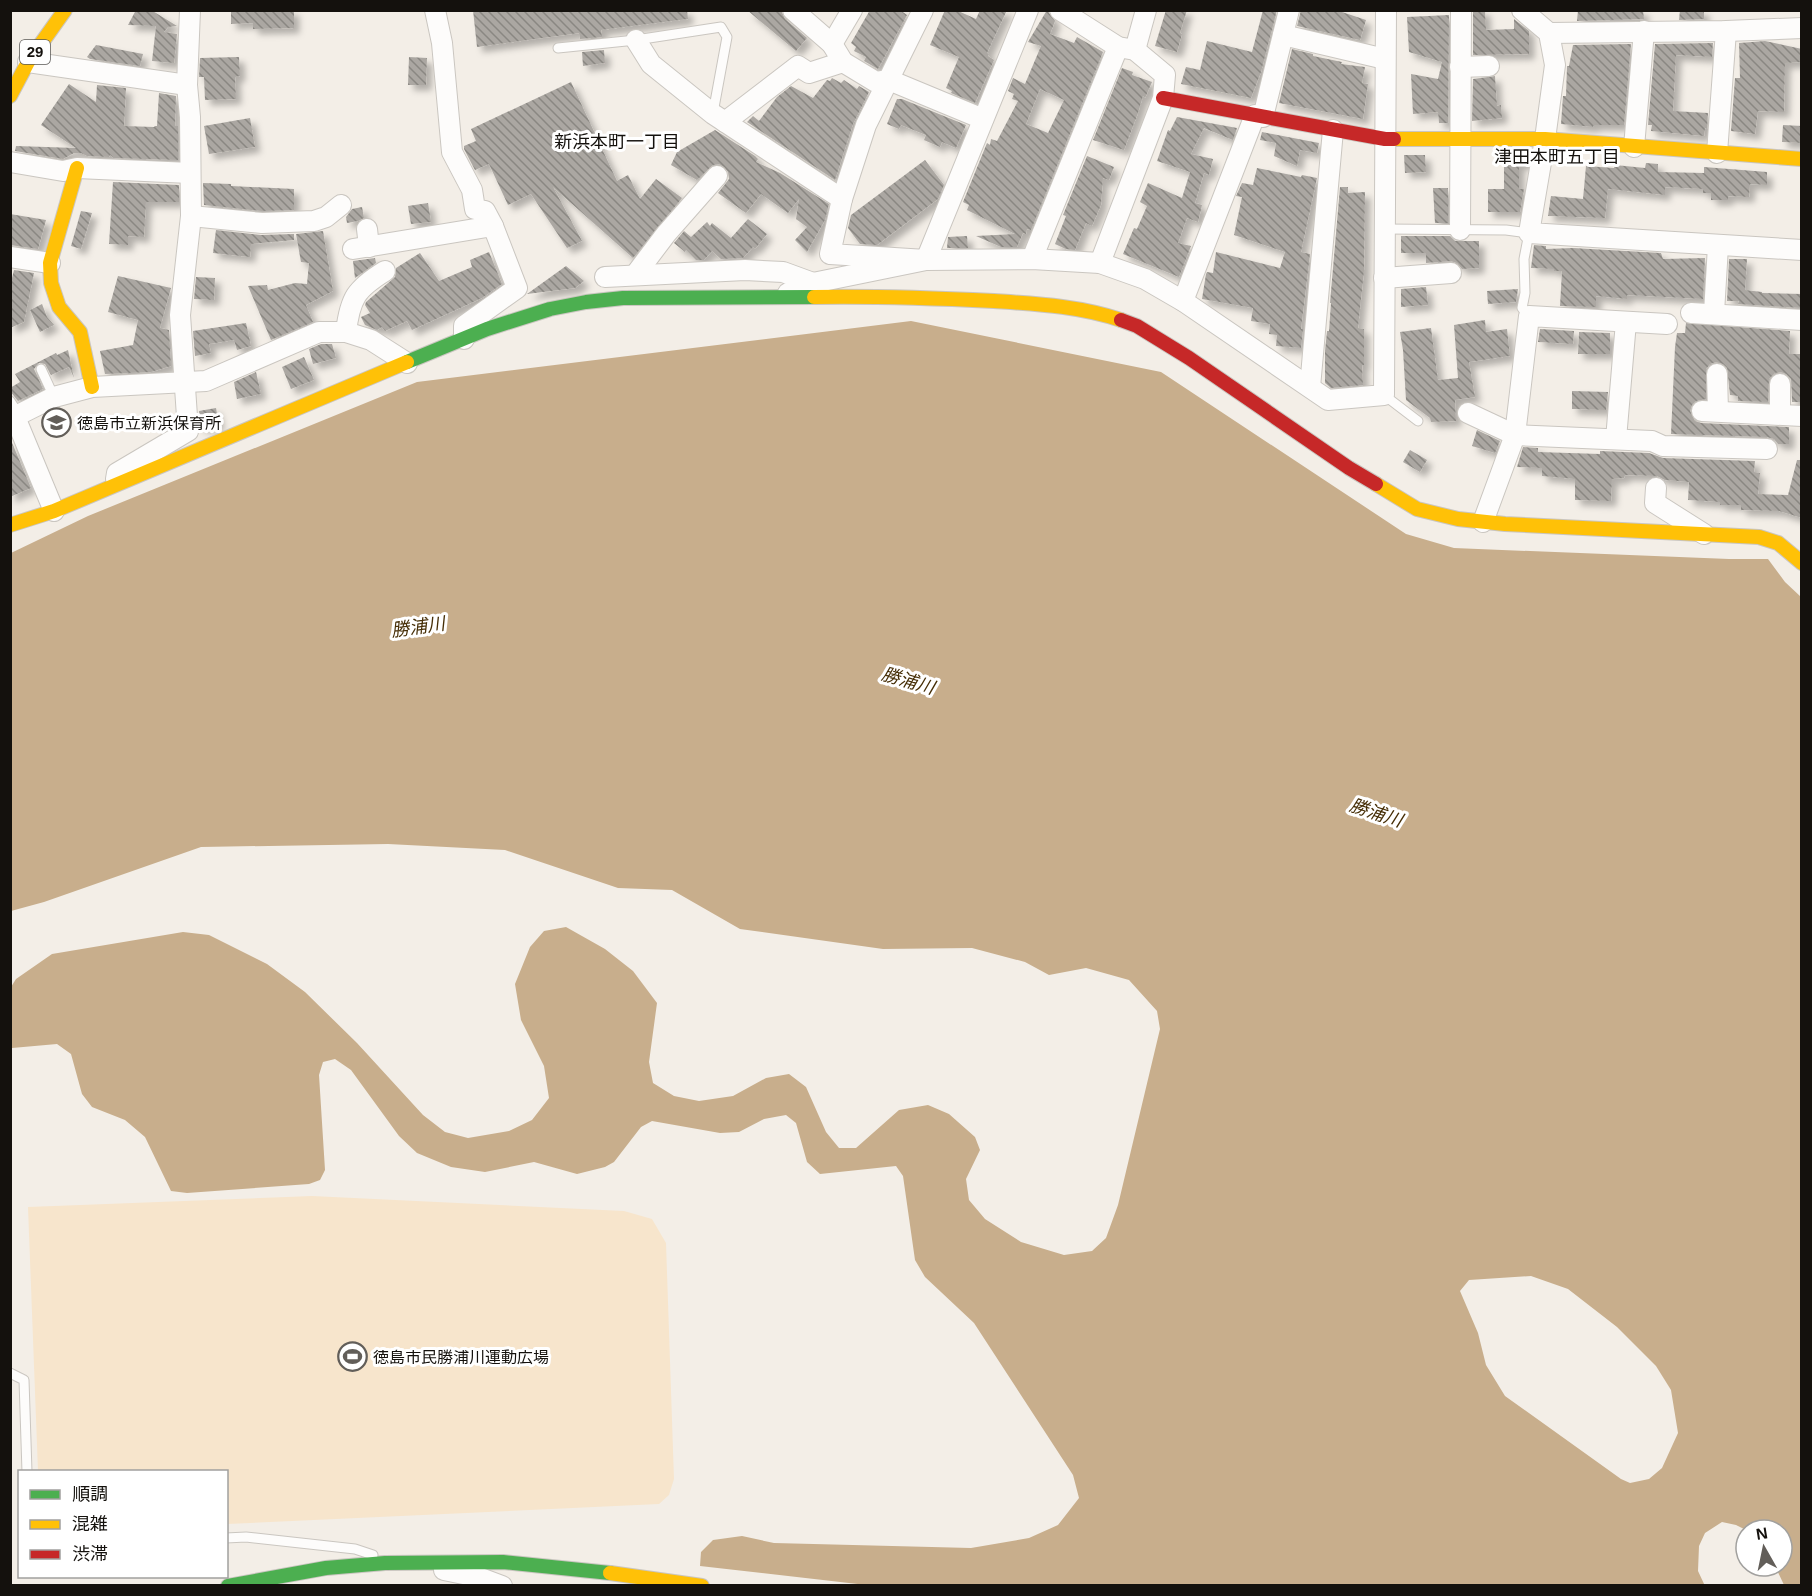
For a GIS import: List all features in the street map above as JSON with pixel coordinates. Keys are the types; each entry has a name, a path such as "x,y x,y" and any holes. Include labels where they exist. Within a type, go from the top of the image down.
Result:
{"street":[{"name":"29","path":"10,96 28,62 65,10"},
{"path":"115,486 117,473 188,431 180,315 191,216 190,117 187,85 190,10"},
{"path":"435,10 441,42 452,152 472,190 475,209 485,211 493,226 517,288 464,326 464,339"},
{"path":"794,10 832,44 843,62 876,82 889,80 983,119"},
{"path":"832,44 852,10"},
{"path":"922,10 866,125 842,199 830,254 926,260 1032,259 1100,262 1145,279 1183,301 1328,400 1384,395 1386,10"},
{"path":"926,260 1028,10"},
{"path":"1060,10 1127,49 1165,75 1163,98 1100,262"},
{"path":"1032,259 1146,10"},
{"path":"1183,301 1259,116 1289,10"},
{"path":"1460,230 1461,10"},
{"path":"1522,10 1549,33 1555,65 1529,233 1802,250"},
{"path":"1549,33 1802,28"},
{"path":"1634,147 1644,31"},
{"path":"1717,153 1726,31"},
{"path":"1283,35 1385,59"},
{"path":"636,40 651,64 719,118 842,199"},
{"path":"28,62 187,85"},
{"path":"719,118 798,66 809,73 843,62"},
{"path":"1460,67 1489,66"},
{"path":"1163,98 1385,139 1545,139 1802,159"},
{"path":"1310,387 1333,130"},
{"path":"10,162 63,171 77,168 190,173"},
{"path":"77,168 50,263 51,283 59,307 80,332 92,387"},
{"path":"635,275 666,234 717,176"},
{"path":"191,216 262,223 315,221 326,217 341,205"},
{"path":"363,242 442,228 493,226"},
{"path":"1714,313 1718,246"},
{"path":"10,257 50,263"},
{"path":"780,297 813,283 926,260"},
{"path":"605,277 746,270 783,272 813,283"},
{"path":"346,332 348,315 354,297 364,285 385,271"},
{"path":"1384,278 1451,273"},
{"path":"10,525 54,511 115,486 487,329 550,309 623,298 907,296 1053,304 1094,311 1137,326 1189,358 1349,468 1417,509 1458,519 1483,522 1759,537 1778,543 1802,563"},
{"path":"1691,313 1802,320"},
{"path":"1483,522 1515,435 1529,316 1667,324"},
{"path":"1616,439 1626,322"},
{"path":"54,511 14,413 54,397 92,387 206,381 319,332 346,332 371,340 407,363"},
{"path":"1718,374 1710,411 1802,416"},
{"path":"1780,384 1780,414"},
{"path":"1468,413 1515,435 1652,441 1663,446 1767,449"},
{"path":"1656,488 1655,503 1704,534"},
{"path":"228,1586 326,1568 385,1563 504,1562 579,1568 628,1581 702,1586"},
{"path":"428,1563 439,1569 478,1577 502,1586"}],"lane":[{"path":"558,48 636,40 721,27 727,37 719,118"},
{"path":"1385,229 1506,230 1529,233 1524,259 1525,293 1522,308 1529,316"},
{"path":"41,369 54,397"},
{"path":"1384,395 1418,421"},
{"path":"10,1373 24,1380 27,1470"},
{"path":"228,1538 246,1537 355,1549 374,1555 385,1563"}],"shaded area":[{"name":"徳島市民勝浦川運動広場","path":"312,1196 624,1211 652,1219 666,1243 674,1479 669,1495 659,1504 228,1524 228,1470 38,1470 28,1207"}],"water":[{"name":"勝浦川","path":"911,321 1161,372 1406,534 1454,548 1768,559 1785,582 1801,597 1801,1585 1784,1585 1781,1578 1794,1578 1794,1518 1734,1518 1734,1525 1722,1522 1705,1533 1699,1546 1698,1571 1705,1586 875,1586 700,1566 701,1552 713,1540 742,1536 774,1543 971,1548 1029,1538 1058,1525 1079,1498 1073,1475 974,1323 925,1277 915,1260 903,1176 896,1166 820,1174 807,1162 796,1123 786,1115 764,1119 739,1132 720,1133 652,1121 641,1127 614,1162 605,1167 577,1174 534,1162 485,1172 451,1167 417,1153 399,1136 351,1070 335,1059 323,1062 319,1075 325,1170 320,1180 309,1184 187,1193 171,1191 145,1137 125,1120 92,1107 82,1094 71,1054 57,1044 12,1048 11,987 16,979 52,954 183,932 209,935 267,964 305,992 357,1043 423,1115 445,1132 468,1138 509,1131 532,1120 549,1098 544,1066 521,1020 515,984 530,947 544,931 566,927 605,949 633,971 657,1003 649,1062 653,1083 674,1096 699,1101 733,1096 766,1078 789,1074 806,1087 826,1132 839,1148 856,1148 899,1110 928,1105 949,1114 975,1137 980,1150 966,1179 969,1200 985,1219 1021,1242 1064,1255 1092,1251 1106,1238 1118,1205 1160,1029 1157,1011 1129,980 1086,968 1049,975 1025,962 972,948 883,949 740,929 672,890 618,888 505,850 388,844 201,847 44,902 11,911 11,553 88,516 417,382","holes":["1531,1276 1568,1289 1617,1327 1656,1366 1671,1390 1678,1433 1662,1468 1649,1479 1630,1483 1621,1479 1505,1396 1486,1365 1478,1333 1460,1291 1469,1280"]}],"building":[{"path":"136,10 151,10 177,26 168,27 164,32 177,34 174,63 152,61 156,26 128,25"},
{"path":"231,10 294,10 294,28 253,29 253,23 231,24"},
{"path":"473,10 687,10 688,19 601,30 602,37 580,39 579,33 477,47"},
{"path":"747,10 781,10 785,19 807,38 796,51"},
{"path":"870,10 900,10 907,15 878,69 864,61 866,57 854,51 856,47 851,43"},
{"path":"945,10 956,10 976,19 980,10 1007,10 987,53 994,60 975,103 951,93 952,91 946,88 959,57 930,45"},
{"path":"1047,10 1055,21 1050,34 1074,43 1077,37 1103,52 1031,230 1027,229 1026,234 1023,233 1017,247 1001,247 976,236 1015,234 967,210 969,205 963,202 987,143 990,145 991,139 997,141 1018,101 1012,99 1014,94 1008,91 1013,78 1025,84 1041,46 1028,42","holes":["1040,89 1064,100 1048,133 1026,124"]},
{"path":"1166,10 1187,10 1177,52 1155,46"},
{"path":"1263,10 1277,10 1261,72 1251,98 1181,84 1186,67 1200,70 1207,41 1252,52"},
{"path":"1301,10 1336,10 1366,20 1360,40 1297,26"},
{"path":"1473,10 1485,10 1486,30 1514,29 1514,19 1529,31 1529,54 1473,55"},
{"path":"1578,10 1643,10 1644,19 1577,21"},
{"path":"1680,10 1704,10 1704,19 1679,20"},
{"path":"1449,15 1448,123 1439,123 1438,112 1413,114 1411,74 1438,79 1442,62 1409,52 1407,17"},
{"path":"1765,41 1802,49 1802,62 1785,63 1784,112 1758,111 1755,134 1731,131 1735,78 1740,78 1739,43"},
{"path":"1713,43 1712,57 1676,55 1673,111 1708,113 1704,136 1651,131 1652,125 1648,125 1655,44"},
{"path":"1631,44 1624,125 1594,125 1593,127 1561,124 1563,96 1566,96 1567,66 1569,66 1573,45"},
{"path":"96,45 143,54 140,66 90,59 87,57"},
{"path":"1292,49 1342,62 1341,64 1365,67 1362,83 1368,84 1363,119 1279,103"},
{"path":"604,50 605,63 583,66 582,52"},
{"path":"239,57 240,76 235,77 236,99 205,100 204,77 199,77 200,58"},
{"path":"409,57 427,58 426,85 408,85"},
{"path":"1122,68 1133,72 1132,75 1152,82 1145,98 1143,96 1124,150 1093,140"},
{"path":"1495,76 1497,106 1501,105 1502,118 1472,121 1473,79"},
{"path":"832,78 841,83 844,80 857,89 859,86 869,92 853,124 835,180 747,122 753,116 759,121 777,97 791,86 813,98 827,80 830,81"},
{"path":"571,82 617,181 628,175 640,199 656,179 682,198 633,258 553,187 582,241 567,248 531,194 508,205 489,164 475,170 464,149 464,146 476,141 471,129"},
{"path":"69,84 96,102 97,85 126,88 124,126 157,126 159,93 176,96 175,126 178,126 178,160 114,158 110,155 109,157 87,156 81,153 74,153 63,159 15,151 16,146 76,148 41,125"},
{"path":"897,99 966,125 956,148 942,142 940,147 924,140 926,135 901,125 899,129 887,124"},
{"path":"1177,117 1237,128 1233,140 1204,128 1191,154 1213,159 1209,175 1204,173 1195,203 1202,205 1198,222 1187,218 1178,243 1191,246 1179,277 1123,254 1147,206 1140,202 1148,183 1182,198 1190,172 1157,161 1168,130 1170,131"},
{"path":"250,118 255,147 209,154 204,126"},
{"path":"1783,125 1802,126 1802,143 1782,142"},
{"path":"715,130 755,156 758,159 756,162 780,173 829,204 825,220 807,252 795,240 807,227 796,219 799,199 788,213 761,194 746,213 718,193 729,179 724,167 719,164 713,165 697,180 671,165 677,152"},
{"path":"1262,132 1319,143 1317,153 1300,150 1297,166 1274,156 1276,143 1260,140"},
{"path":"1404,155 1425,155 1426,172 1405,173"},
{"path":"1504,155 1530,155 1529,164 1519,164 1519,189 1524,189 1520,212 1488,212 1488,189 1504,189"},
{"path":"1087,156 1114,167 1109,180 1103,178 1101,205 1092,226 1086,223 1075,250 1066,249 1055,244 1066,216 1063,215"},
{"path":"925,160 944,185 938,199 877,245 860,244 848,228 851,215"},
{"path":"1646,163 1658,164 1658,172 1704,173 1704,167 1767,172 1767,185 1750,184 1749,197 1728,196 1728,200 1711,200 1711,193 1703,193 1703,189 1665,187 1665,195 1608,189 1605,218 1548,216 1551,196 1583,199 1586,166 1614,168 1615,165 1645,168"},
{"path":"1257,168 1317,178 1301,252 1310,254 1301,329 1303,329 1301,348 1276,346 1277,335 1269,334 1270,324 1251,321 1253,308 1202,299 1206,274 1207,272 1213,273 1216,252 1280,268 1285,252 1234,235 1242,197 1236,196 1242,183 1253,185"},
{"path":"113,182 179,185 179,202 146,202 144,237 128,236 128,245 109,244"},
{"path":"203,183 294,189 294,210 262,211 204,205"},
{"path":"1340,187 1348,187 1348,193 1365,192 1364,271 1358,328 1364,329 1364,365 1362,365 1363,385 1331,388 1325,383 1325,351 1327,331 1329,331"},
{"path":"1433,188 1448,188 1448,223 1435,223"},
{"path":"428,203 431,222 411,224 408,206"},
{"path":"362,207 364,218 347,223 346,217 352,209"},
{"path":"81,211 92,213 81,249 71,246"},
{"path":"10,214 46,220 38,249 10,245"},
{"path":"748,219 767,234 755,249 753,247 743,258 721,259 712,251 704,260 696,260 674,243 684,231 691,237 707,222 710,226 712,223 731,238"},
{"path":"216,230 261,235 294,234 294,240 251,244 250,257 213,253"},
{"path":"323,231 333,291 306,305 313,322 271,340 248,286 267,285 268,290 295,283 307,284 309,263 301,262 296,234"},
{"path":"967,236 968,248 947,248 948,237"},
{"path":"1401,236 1450,236 1455,241 1479,241 1479,268 1462,269 1457,263 1451,261 1426,263 1426,253 1401,253"},
{"path":"1534,245 1546,246 1546,249 1573,248 1661,253 1663,259 1705,258 1703,299 1627,295 1627,299 1596,296 1596,307 1560,306 1562,271 1531,268"},
{"path":"489,252 502,284 482,298 412,330 407,321 385,331 382,327 377,330 365,325 361,317 370,313 365,305 366,302 395,277 396,268 420,253 439,281 472,267 470,260"},
{"path":"375,258 376,263 355,278 353,261"},
{"path":"1729,259 1747,259 1745,290 1762,293 1802,294 1802,308 1738,304 1739,301 1727,301"},
{"path":"566,266 584,281 575,288 527,294"},
{"path":"14,270 34,273 24,322 10,328 10,286"},
{"path":"118,276 171,288 160,328 169,330 171,366 151,372 105,374 100,351 133,345 138,320 108,312"},
{"path":"196,277 215,278 214,300 194,299"},
{"path":"1426,287 1428,305 1401,307 1401,289"},
{"path":"1518,289 1516,302 1488,304 1487,291"},
{"path":"42,304 47,317 54,325 40,332 30,310"},
{"path":"1485,320 1486,332 1507,329 1510,356 1469,362 1475,397 1455,400 1456,421 1431,422 1430,418 1406,400 1400,332 1431,328 1438,380 1458,378 1454,325"},
{"path":"246,323 251,346 237,350 234,340 209,344 211,353 195,356 193,331"},
{"path":"1686,323 1790,331 1789,354 1802,354 1802,402 1792,402 1791,379 1781,372 1775,373 1769,379 1768,402 1738,401 1738,396 1730,395 1727,368 1716,362 1710,364 1706,369 1706,399 1696,401 1690,411 1695,421 1701,423 1789,427 1789,444 1778,444 1774,439 1767,437 1671,434 1675,347 1677,333 1685,333"},
{"path":"1540,329 1574,331 1573,344 1538,342"},
{"path":"1579,332 1610,333 1610,354 1578,354"},
{"path":"321,344 332,344 336,358 313,364 309,349"},
{"path":"68,350 74,378 69,367 51,375 45,364 39,363 34,369 43,389 18,401 10,391 10,388 20,382 15,374 56,353 57,355"},
{"path":"304,357 314,380 291,389 282,367"},
{"path":"256,372 261,394 237,399 234,382"},
{"path":"1572,391 1608,392 1606,410 1572,409"},
{"path":"216,408 219,425 200,428 199,411"},
{"path":"1477,430 1500,441 1495,453 1472,446"},
{"path":"10,438 31,488 10,497"},
{"path":"1523,447 1538,448 1538,452 1649,453 1663,458 1755,461 1754,472 1760,473 1758,494 1788,495 1797,460 1802,460 1802,518 1779,511 1741,510 1741,505 1720,505 1720,502 1688,500 1689,482 1665,480 1657,476 1625,475 1624,478 1612,479 1611,501 1575,500 1575,479 1542,476 1542,468 1517,467"},
{"path":"1410,450 1427,460 1420,472 1403,462"}],"traffic: fast":[{"path":"407,362 487,329 550,309 586,302 623,298 814,297"},
{"path":"228,1586 326,1568 385,1563 503,1562 610,1573"}],"traffic: slow":[{"path":"10,96 28,62 65,10"},
{"path":"1394,139 1545,139 1802,159"},
{"path":"77,168 50,263 51,283 59,307 80,332 92,387"},
{"path":"814,297 926,298 1026,303 1058,306 1121,320"},
{"path":"10,525 54,511 407,362"},
{"path":"1376,484 1417,509 1458,519 1505,524 1759,537 1778,543 1802,563"},
{"path":"610,1573 702,1586"}],"traffic: jam":[{"path":"1163,98 1394,139"},
{"path":"1121,320 1137,326 1189,358 1349,468 1376,484"}],"place":[{"name":"徳島市立新浜保育所","path":"56,423"},
{"name":"徳島市民勝浦川運動広場","path":"352,1357"}],"district":[{"name":"新浜本町一丁目","path":"617,142"},
{"name":"津田本町五丁目","path":"1557,157"}]}
